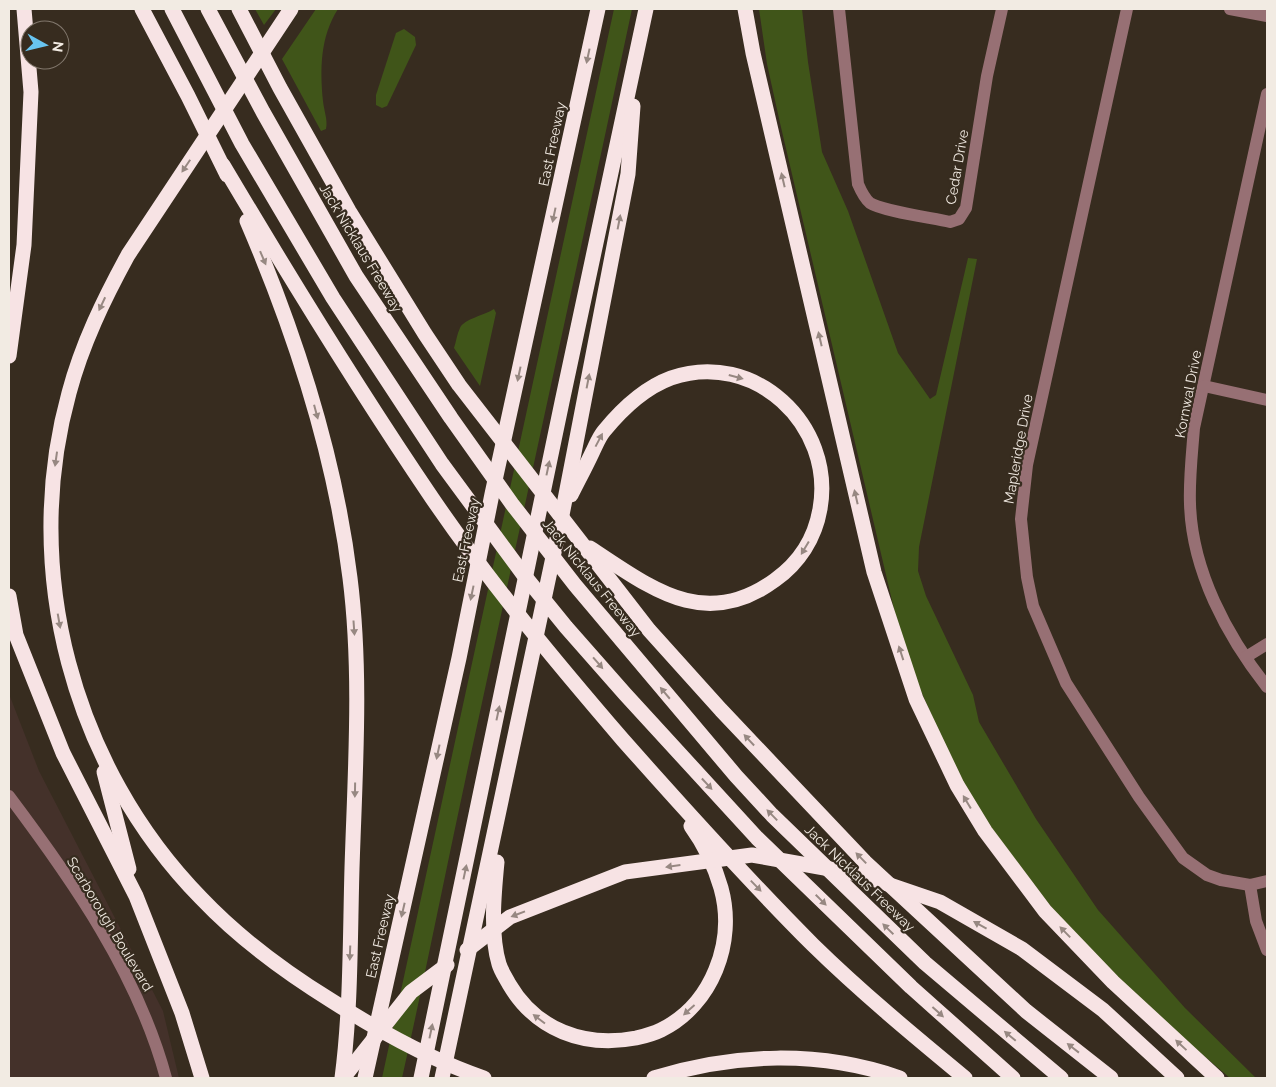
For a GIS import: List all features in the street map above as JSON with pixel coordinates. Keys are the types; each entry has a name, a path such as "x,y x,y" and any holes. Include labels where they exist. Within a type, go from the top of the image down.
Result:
{"highway":[{"path":"9,356 25,226 30,92 24,9"},
{"path":"142,9 223,165 271,276 306,375 334,480 350,579 356,666 356,739 348,992 346,1049 342,1078"},
{"path":"172,9 242,144 333,298 442,464 518,567 566,627 685,761 757,838 911,987 1014,1078"},
{"name":"Jack Nicklaus Freeway","path":"208,9 263,112 356,276 451,418 512,504 574,585 724,762 772,815 925,963 1061,1078"},
{"path":"291,9 128,255 95,319 84,346 69,392 55,462 51,513 52,564 58,620 78,696 95,740 119,789 148,833 201,898 257,948 316,991 399,1039 440,1060 484,1078"},
{"name":"East Freeway","path":"365,1078 459,658 494,484 598,9"},
{"path":"421,1078 646,9"},
{"path":"746,9 753,53 874,572 916,700 957,785 985,831 1045,911 1113,982 1217,1078"},
{"path":"240,12 280,88 364,236 459,385 649,630 721,710 865,862 1026,1011 1111,1078"},
{"path":"442,1078 562,515 628,174 636,58"},
{"path":"223,165 312,314 432,499 558,664 737,867 819,951 851,981 965,1078"},
{"path":"562,515 602,434 617,416 645,390 671,378 693,373 716,373 732,375 758,384 778,397 796,414 815,449 820,465 822,482 822,502 816,528 801,555 786,572 750,595 719,603 704,604 677,598 649,586 580,542"},
{"path":"9,596 16,635 63,754 136,896 182,1013 202,1078"},
{"path":"95,740 136,896"},
{"path":"506,783 495,881 494,920 499,964 515,993 540,1020 562,1032 606,1041 623,1040 650,1034 676,1022 698,1002 712,978 721,955 724,923 721,888 696,833 664,786"},
{"path":"342,1078 411,992 510,917 625,872 752,855 858,874 940,902 1022,949 1103,1010 1177,1078"},
{"path":"654,1078 689,1068 748,1058 778,1057 831,1061 878,1070 900,1078"}],"street":[{"name":"Cedar Drive","path":"839,9 858,184 861,191 865,198 878,207 950,222 959,219 966,208 987,76 1002,9"},
{"name":"Mapleridge Drive","path":"1127,9 1027,465 1021,519 1027,577 1032,606 1066,683 1174,848 1183,858 1207,875 1221,880 1250,885 1267,881"},
{"path":"1230,9 1267,16"},
{"name":"Kornwal Drive","path":"1267,94 1194,428 1190,506 1198,558 1207,583 1226,623 1267,687"},
{"path":"1204,386 1267,400"},
{"path":"1246,657 1267,644"},
{"name":"Scarborough Boulevard","path":"9,796 60,867 109,946 143,1009 166,1078"},
{"path":"1250,885 1256,922 1267,950"}],"shaded area":[{"path":"9,694 39,771 163,1011 179,1078 9,1078"}],"green space":[{"path":"255,9 276,9 264,25"},
{"path":"316,9 338,9 328,31 323,54 322,89 326,129 321,131 282,59"},
{"path":"614,9 632,9 402,1078 382,1078"},
{"path":"759,9 802,9 822,152 848,211 898,353 930,399 936,395 968,258 977,259 919,547 918,571 926,596 973,695 979,722 1036,819 1098,910 1185,1008 1256,1078 1230,1078 1143,1004 1061,920 974,805 945,746 918,684 898,626 780,123 767,64"},
{"path":"404,29 415,37 416,45 387,106 382,108 376,105 376,95 396,33"},
{"path":"494,309 496,313 480,386 454,348 462,325"}]}
